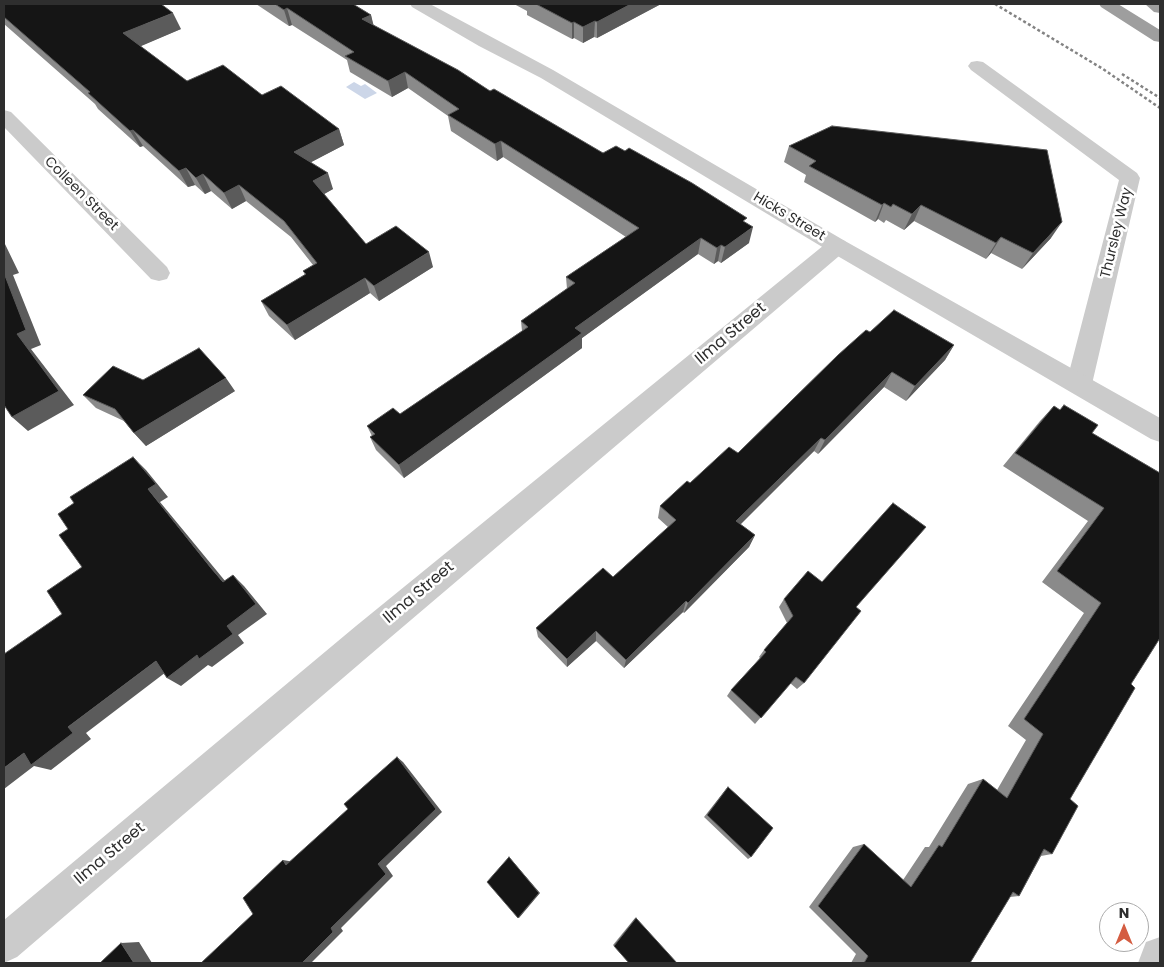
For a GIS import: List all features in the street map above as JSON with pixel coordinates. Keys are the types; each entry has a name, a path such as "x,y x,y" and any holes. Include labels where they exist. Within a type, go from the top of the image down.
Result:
{"highway":[{"path":"1108,4 1160,37"},
{"path":"1153,4 1160,8"}],"street":[{"name":"Hicks Street","path":"418,4 485,42 548,74 838,246 1160,431"},
{"name":"Thursley Way","path":"977,66 1130,178 1079,384"},
{"name":"Colleen Street","path":"4,116 159,273"},
{"name":"Ilma Street","path":"4,944 360,642 838,246"},
{"path":"1157,963 1160,956"}],"water":[{"path":"354,82 361,86 365,84 377,93 365,99 346,87"}],"building":[{"path":"4,4 161,4 173,13 123,33 187,81 223,65 262,95 281,86 339,129 294,152 328,173 313,181 366,244 396,226 429,252 374,286 365,278 287,325 261,301 306,274 303,271 317,263 284,221 239,185 224,193 203,174 196,178 186,168 179,171 133,130 130,131 88,93 90,92 4,17"},
{"path":"275,4 353,4 371,15 362,19 458,70 490,91 494,89 603,153 616,146 625,151 629,148 692,183 747,218 743,221 753,227 725,247 721,245 717,248 701,238 575,328 582,333 399,465 370,437 375,434 367,426 393,408 400,414 528,327 521,321 575,283 566,277 639,228 501,141 495,144 448,115 459,109 405,72 388,81 345,56 354,52 287,8 284,10"},
{"path":"536,4 631,4 597,22 595,21 583,27"},
{"path":"832,126 1047,150 1062,222 1033,253 1001,237 996,243 921,205 912,214 893,204 891,207 884,203 882,205 809,166 816,161 789,146"},
{"path":"4,273 26,330 17,334 59,391 12,417 4,405"},
{"path":"894,310 954,345 915,386 892,372 825,440 821,438 736,521 755,535 688,603 686,601 626,660 596,631 567,659 536,628 603,568 613,577 676,520 660,506 687,481 690,483 729,447 738,453 838,355 866,330 870,332"},
{"path":"199,348 226,378 134,433 115,409 83,395 113,366 143,380"},
{"path":"1064,405 1098,425 1092,433 1160,473 1160,638 1131,684 1135,688 1070,799 1078,806 1052,854 1044,849 1019,896 1013,892 970,963 864,963 868,956 818,906 864,844 911,887 939,845 942,847 983,779 1007,798 1043,734 1024,719 1101,603 1057,571 1104,508 1015,453 1054,406 1060,410"},
{"path":"133,457 156,484 148,489 211,568 223,582 233,575 256,604 227,626 233,634 199,659 197,655 167,678 156,661 68,727 73,733 31,765 24,753 4,768 4,654 62,614 47,591 82,567 59,535 68,529 58,514 74,503 70,497"},
{"path":"893,503 926,527 856,607 861,611 804,683 796,677 761,718 731,690 766,652 764,650 793,616 784,599 808,571 822,582"},
{"path":"397,757 436,809 378,864 386,874 331,928 333,932 302,963 201,963 253,914 243,898 283,860 286,865 348,809 344,804"},
{"path":"728,787 773,828 751,857 707,815"},
{"path":"509,857 539,893 518,918 487,882"},
{"path":"636,918 677,963 629,963 614,946"},
{"path":"121,943 134,963 100,963"}],"railway":[{"path":"995,4 1103,69 1160,108"},
{"path":"1122,74 1160,98"}]}
